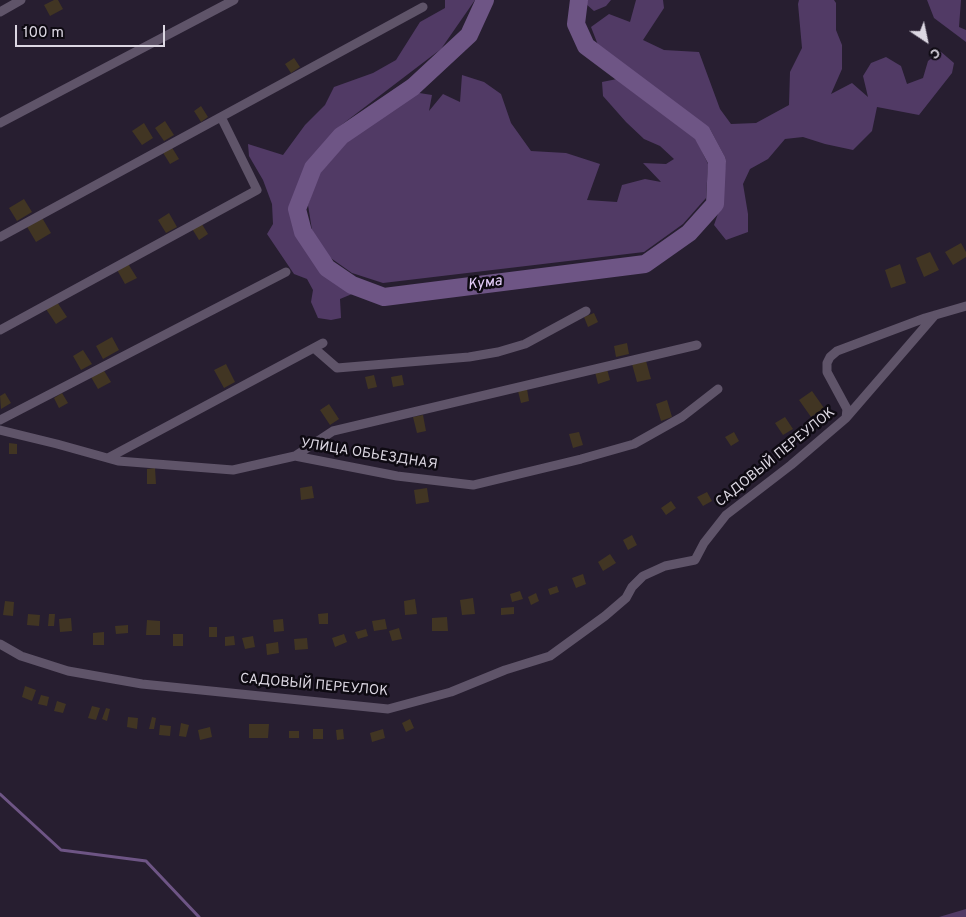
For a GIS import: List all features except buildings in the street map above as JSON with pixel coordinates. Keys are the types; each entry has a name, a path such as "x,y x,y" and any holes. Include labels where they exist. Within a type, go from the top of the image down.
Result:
{"street":[{"path":"0,12 21,0"},
{"path":"0,122 234,0"},
{"path":"0,237 423,7"},
{"path":"0,330 257,190 222,117"},
{"path":"0,420 286,272"},
{"path":"846,418 847,409 827,372 827,363 830,357 837,351 935,315 966,306"},
{"path":"314,348 337,368 469,357 498,352 525,344 586,311"},
{"name":"САДОВЫЙ ПЕРЕУЛОК","path":"0,644 21,656 68,671 142,684 388,709 442,695 506,670 550,656 626,598 632,587 643,576 665,566 695,560 704,544 726,515 791,465 846,418 935,315"},
{"path":"108,458 323,343"},
{"path":"294,456 334,431 697,345"},
{"name":"УЛИЦА ОБЬЕЗДНАЯ","path":"0,430 118,461 233,470 294,456 397,476 473,485 581,460 634,444 682,417 718,389"}],"shaded area":[{"path":"445,0 475,0 441,49 340,126 308,166 293,210 297,233 325,274 340,287 352,294 340,299 341,318 331,320 318,318 311,302 313,290 307,279 294,274 267,234 273,224 272,204 263,180 249,156 248,144 283,155 305,125 325,105 334,87 373,73 396,60 420,22 445,8"},
{"path":"588,0 611,0 606,6 594,11 586,4"},
{"path":"636,0 663,0 664,8 643,40 664,50 699,52 720,109 731,124 756,123 789,105 790,72 802,48 799,0 834,0 836,3 836,30 842,45 842,69 831,94 852,83 868,97 863,76 871,63 886,57 901,66 907,84 923,78 928,61 940,51 954,63 952,73 919,115 877,107 872,131 853,150 803,137 785,139 768,159 750,169 743,184 748,214 748,232 726,240 714,225 721,205 726,159 710,129 598,45 591,27 609,14 630,22"},
{"path":"927,0 961,0 959,27 966,30 966,42 934,18"},
{"path":"462,75 484,82 501,94 511,123 531,151 566,153 600,164 587,200 617,202 622,185 645,179 661,182 643,163 666,164 674,159 660,146 644,139 603,96 602,82 617,79 694,135 708,164 706,198 683,224 644,252 383,283 352,273 325,254 312,230 308,205 318,175 346,143 413,92 432,95 429,111 443,94 460,102"},
{"path":"966,909 966,917 939,917"}],"waterway":[{"name":"Кума","path":"485,0 469,35 413,87 341,136 313,168 297,209 303,232 327,268 352,285 384,297 645,264 689,233 715,204 717,161 702,133 586,46 576,24 579,0"},
{"path":"0,794 61,850 146,861 199,917"}]}
